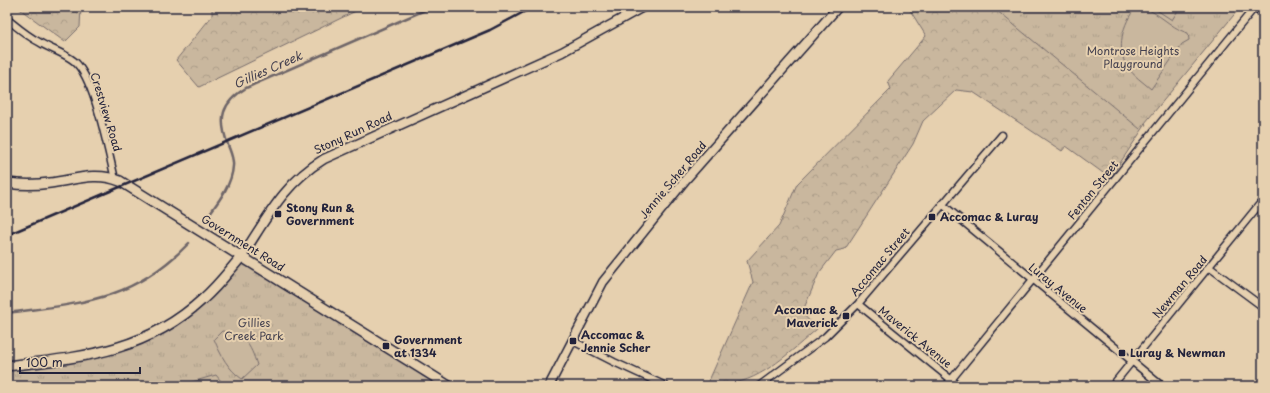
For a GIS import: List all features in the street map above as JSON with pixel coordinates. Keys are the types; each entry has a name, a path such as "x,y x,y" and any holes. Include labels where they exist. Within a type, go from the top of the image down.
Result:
{"main road":[{"name":"Government Road","path":"7,183 44,184 93,176 114,179 242,256 450,386"},
{"name":"Stony Run Road","path":"7,366 80,357 104,352 148,337 182,316 202,300 242,256"}],"street":[{"name":"Stony Run Road","path":"242,256 284,191 297,178 324,159 549,58 643,7"},
{"name":"Jennie Scher Road","path":"550,386 603,282 686,179 838,7"},
{"path":"1255,7 1263,14"},
{"name":"Fenton Street","path":"946,386 1255,7"},
{"name":"Crestview Road","path":"7,19 37,41 73,60 83,70 103,133 114,179"},
{"name":"Accomac Street","path":"759,386 825,337 858,304 1002,135"},
{"name":"Newman Road","path":"1112,386 1263,200"},
{"name":"Luray Avenue","path":"942,204 1162,386"},
{"path":"1209,267 1263,307"},
{"name":"Maverick Avenue","path":"858,304 959,386"},
{"path":"573,341 666,386"}],"green space":[{"path":"17,7 81,7 80,27 65,42"},
{"path":"212,7 364,7 199,87 176,60 212,16"},
{"path":"908,7 1021,7 1020,9 1146,124 1110,178 1066,146 1062,151 973,92 956,90 923,121 913,144 845,249 836,251 819,273 802,313 817,329 787,355 754,377 729,384 707,385 753,282 747,261 779,226 797,184 891,89 888,81 926,36"},
{"name":"Montrose Heights Playground","path":"999,7 1238,7 1238,10 1140,129 996,10"},
{"path":"1136,7 1149,10 1175,27 1188,33 1189,40 1182,44 1151,89 1128,68 1122,53 1121,45 1124,28 1131,13"},
{"path":"1152,7 1177,7 1179,9 1172,20"},
{"name":"Gillies Creek Park","path":"242,256 450,386 7,386 7,366 104,353 182,316"},
{"path":"222,331 230,332 246,341 252,351 257,365 242,379 225,362 214,339"},
{"path":"216,375 225,386 178,386"}],"waterway":[{"name":"Gillies Creek","path":"207,217 224,193 232,173 232,155 223,127 224,112 231,100 246,88 432,7"},
{"name":"Gillies Creek","path":"7,313 83,302 106,296 127,288 148,277 168,262 189,243"}],"railway":[{"path":"7,235 490,30 533,7"}],"place":[{"name":"Stony Run & Government","path":"278,214"},
{"name":"Accomac & Luray","path":"932,217"},
{"name":"Accomac & Maverick","path":"846,316"},
{"name":"Accomac & Jennie Scher","path":"573,341"},
{"name":"Government at 1334","path":"386,346"},
{"name":"Luray & Newman","path":"1122,353"}]}
